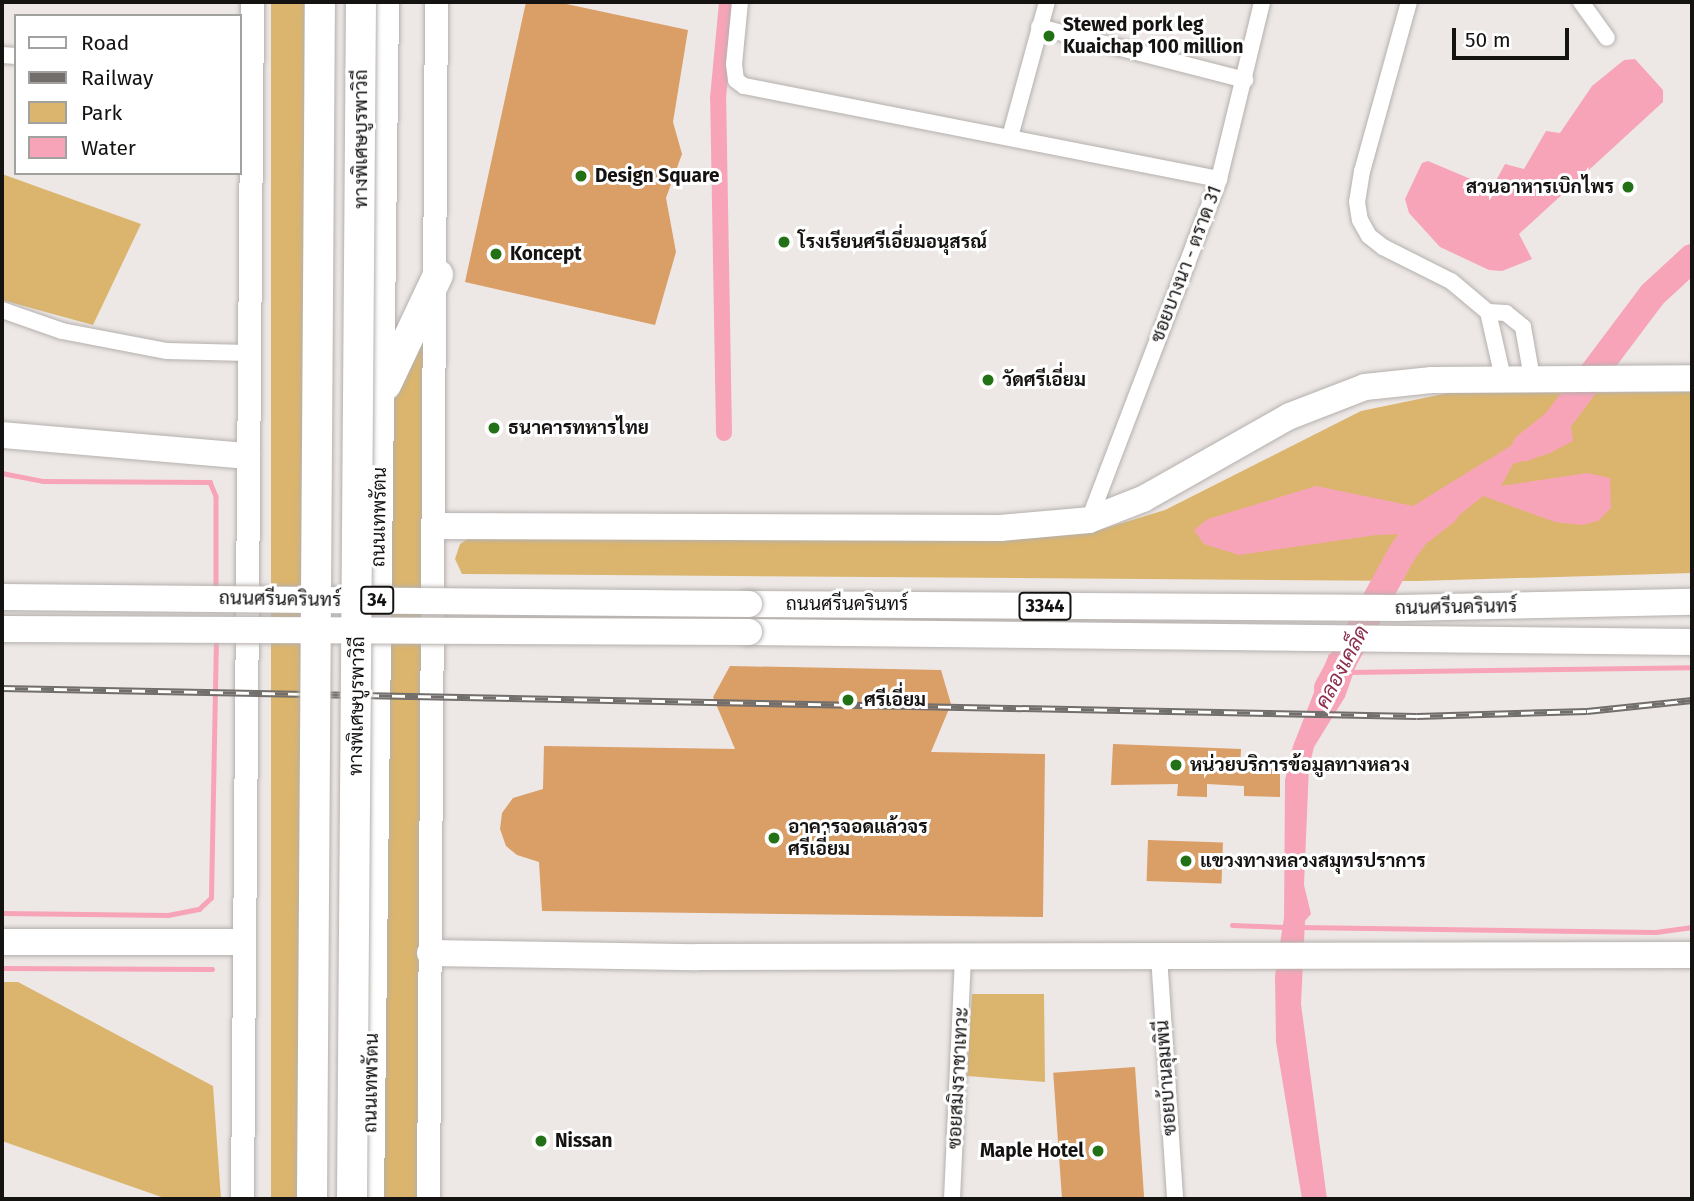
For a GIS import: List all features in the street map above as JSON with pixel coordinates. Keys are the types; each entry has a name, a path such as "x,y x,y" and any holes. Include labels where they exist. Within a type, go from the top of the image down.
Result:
{"highway":[{"path":"301,1199 313,2"},
{"path":"312,1199 320,2"},
{"name":"ทางพิเศษบูรพาวิถี","path":"327,1199 335,2"},
{"name":"ทางพิเศษบูรพาวิถี","path":"352,1199 361,2"},
{"name":"ถนนเทพรัตน","path":"369,1199 382,393 384,2"},
{"path":"382,393 438,275"}],"main road":[{"path":"242,1199 248,353 246,107 252,2"},
{"path":"428,1199 438,275 436,2"},
{"path":"435,526 1000,528 1089,520 1143,499 1242,442 1331,398 1365,387 1432,380 1503,378 1692,378"},
{"path":"2,435 247,456"},
{"name":"ถนนศรีนครินทร์","path":"2,597 1340,608 1692,601"},
{"name":"ถนนศรีนครินทร์","path":"2,629 749,632 1370,642 1692,642"},
{"path":"2,942 242,942"},
{"path":"430,953 963,957 1692,955"}],"street":[{"path":"740,2 734,64 736,80 744,86 1219,179"},
{"path":"1010,137 1047,2"},
{"name":"ซอยบางนา - ตราด 31","path":"1089,520 1219,179 1262,2"},
{"path":"1409,2 1362,171 1357,202 1360,220 1369,236 1383,247 1451,281 1488,312 1506,313 1523,327 1532,378"},
{"path":"1581,2 1607,38"},
{"path":"1039,27 1245,80"},
{"path":"2,310 62,331 167,351 248,353"},
{"path":"1488,312 1503,378"},
{"name":"ซอยบ้านลุมพินี","path":"1159,956 1175,1199"},
{"name":"ซอยสมิงราชาเทวะ","path":"952,1199 963,957"}],"green space":[{"path":"271,2 304,2 304,1199 271,1199"},
{"path":"2,174 141,224 93,325 2,300"},
{"path":"417,339 424,340 417,1199 377,1199 389,412"},
{"path":"1692,392 1692,573 1417,581 462,574 455,559 460,544 475,534 955,541 1096,531 1165,510 1361,411 1448,393"},
{"path":"2,982 18,982 213,1086 221,1199 167,1199 2,1141"},
{"path":"972,994 1044,994 1045,1082 967,1076"}],"water":[{"path":"1635,59 1663,90 1663,102 1519,234 1532,259 1502,271 1489,270 1440,247 1409,213 1405,199 1422,163 1428,161 1492,188 1505,164 1524,169 1546,131 1560,133 1592,86 1624,60"},
{"path":"1570,420 1573,441 1548,454 1513,464 1501,486 1587,473 1610,478 1611,508 1598,521 1582,525 1555,522 1483,496 1437,533 1376,535 1239,555 1204,544 1194,530 1208,519 1316,486 1413,506 1543,426"},
{"path":"1329,654 1359,657 1345,697 1314,747 1309,767 1304,885 1311,914 1305,921 1301,1004 1327,1199 1302,1199 1276,1042 1275,976 1284,918 1285,780 1293,746"}],"building":[{"name":"Design Square","path":"526,2 557,2 688,30 673,122 682,154 666,198 676,252 655,325 465,282"},
{"name":"อาคารจอดแล้วจร ศรีเอี่ยม","path":"730,666 941,670 951,704 931,752 1045,754 1043,917 542,911 539,862 517,855 506,846 500,829 502,813 513,798 543,789 544,746 735,749 713,697"},
{"name":"หน่วยบริการข้อมูลทางหลวง","path":"1113,744 1241,749 1240,768 1280,769 1280,797 1244,796 1244,786 1207,784 1207,797 1177,796 1178,784 1111,785"},
{"name":"แขวงทางหลวงสมุทรปราการ","path":"1148,840 1223,843 1222,884 1147,881"},
{"name":"Maple Hotel","path":"1135,1067 1144,1199 1062,1199 1053,1073"}],"waterway":[{"path":"724,433 718,98 727,2"},
{"name":"คลองเคล็ด","path":"1526,447 1556,423 1653,294 1692,258"},
{"path":"2,473 43,481 210,482 216,496 216,590"},
{"name":"คลองเคล็ด","path":"1328,688 1402,553 1416,534 1445,511"},
{"path":"2,913 168,915 199,909 211,898 216,637"},
{"path":"1348,672 1692,667"},
{"path":"1232,925 1287,927"},
{"path":"1299,927 1656,932 1692,927"},
{"path":"2,968 212,969"}],"railway":[{"path":"2,688 1417,716 1587,711 1692,700"}],"place":[{"name":"Stewed pork leg Kuaichap 100 million","path":"1049,36"},
{"name":"Design Square","path":"581,176"},
{"name":"สวนอาหารเบิกไพร","path":"1628,187"},
{"name":"โรงเรียนศรีเอี่ยมอนุสรณ์","path":"784,242"},
{"name":"Koncept","path":"496,254"},
{"name":"วัดศรีเอี่ยม","path":"988,380"},
{"name":"ธนาคารทหารไทย","path":"494,428"},
{"name":"ศรีเอี่ยม","path":"848,700"},
{"name":"หน่วยบริการข้อมูลทางหลวง","path":"1176,765"},
{"name":"อาคารจอดแล้วจร ศรีเอี่ยม","path":"774,838"},
{"name":"แขวงทางหลวงสมุทรปราการ","path":"1186,861"},
{"name":"Nissan","path":"541,1141"},
{"name":"Maple Hotel","path":"1098,1151"}]}
